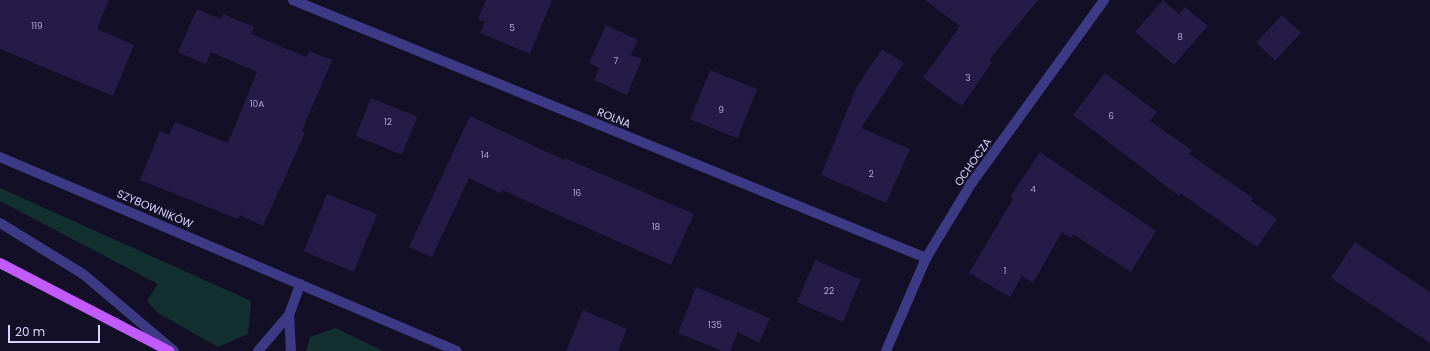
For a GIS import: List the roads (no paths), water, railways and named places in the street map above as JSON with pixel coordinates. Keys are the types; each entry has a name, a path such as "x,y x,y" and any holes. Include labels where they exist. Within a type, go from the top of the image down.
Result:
{"main road":[{"path":"0,263 169,351"}],"street":[{"name":"ROLNA","path":"293,0 926,258"},
{"name":"OCHOCZA","path":"886,351 926,258 971,184 1104,0"},
{"name":"SZYBOWNIKÓW","path":"0,158 456,351"},
{"path":"0,223 83,274 174,351"},
{"path":"291,351 290,315 300,284"},
{"path":"258,351 290,315"}]}
